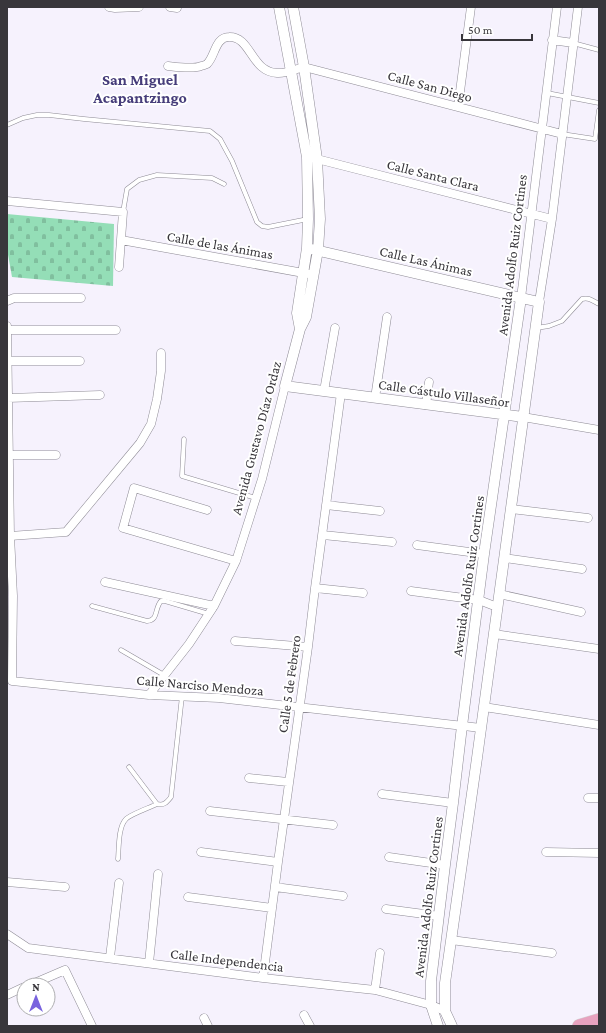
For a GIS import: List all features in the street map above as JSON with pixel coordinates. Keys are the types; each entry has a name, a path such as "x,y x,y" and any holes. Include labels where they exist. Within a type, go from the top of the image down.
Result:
{"highway":[{"path":"579,1026 599,1020"}],"street":[{"path":"109,7 139,7"},
{"name":"Avenida Gustavo Díaz Ordaz","path":"279,7 307,156 307,248 297,314 300,329"},
{"name":"Avenida Gustavo Díaz Ordaz","path":"149,694 189,644 209,614 236,561 262,479 300,329 306,317 318,250 320,219 318,159 293,7"},
{"path":"458,107 471,7"},
{"name":"Avenida Adolfo Ruiz Cortines","path":"438,1026 431,1005 431,981 484,554 521,298 557,7"},
{"name":"Avenida Adolfo Ruiz Cortines","path":"449,1019 445,983 539,302 552,219 578,7"},
{"name":"Calle San Diego","path":"168,66 199,68 207,64 220,40 228,37 235,38 242,41 259,65 267,72 278,74 304,67 562,134"},
{"path":"552,40 573,43"},
{"name":"Calle Santa Clara","path":"307,156 552,219"},
{"path":"7,201 123,212 119,268"},
{"name":"Calle de las Ánimas","path":"121,240 314,275"},
{"name":"Calle Las Ánimas","path":"307,248 539,302"},
{"path":"7,300 14,298 81,298"},
{"path":"375,398 387,317"},
{"path":"7,326 8,487 10,536 9,652"},
{"path":"324,391 335,328"},
{"path":"7,330 116,330"},
{"path":"10,536 66,532 140,443 151,424 157,399 161,371 161,353"},
{"path":"7,361 80,361"},
{"path":"426,404 429,382"},
{"name":"Calle Cástulo Villaseñor","path":"285,386 523,417 599,430"},
{"name":"Calle 5 de Febrero","path":"263,978 341,393"},
{"path":"8,398 100,395"},
{"path":"9,455 56,455"},
{"path":"207,510 134,488 123,528 236,561"},
{"path":"326,505 380,510"},
{"path":"511,509 588,518"},
{"path":"322,535 392,542"},
{"path":"417,545 484,554"},
{"path":"504,558 582,569"},
{"path":"105,582 214,606"},
{"path":"315,588 363,593"},
{"path":"411,591 479,600 498,607"},
{"path":"499,594 581,612"},
{"path":"494,634 599,649"},
{"path":"235,641 308,647"},
{"name":"Calle Narciso Mendoza","path":"9,652 12,680 149,694 219,698 481,728"},
{"path":"484,707 599,725"},
{"path":"456,774 474,777"},
{"path":"249,778 288,782"},
{"path":"382,794 453,803"},
{"path":"588,798 599,798"},
{"path":"210,811 333,825"},
{"path":"201,852 278,862"},
{"path":"546,852 599,853"},
{"path":"389,857 445,865"},
{"path":"149,963 158,874"},
{"path":"7,882 65,887"},
{"path":"110,958 119,883"},
{"path":"275,887 343,896"},
{"path":"188,897 272,908"},
{"path":"386,909 440,916"},
{"name":"Calle Independencia","path":"7,934 28,948 263,978 375,990 431,1005 449,1019"},
{"path":"452,940 552,953"},
{"path":"375,990 380,953"},
{"path":"49,977 65,970 92,1026"},
{"path":"431,981 445,983"},
{"path":"304,1015 310,1026"},
{"path":"204,1018 208,1026"},
{"path":"438,1026 449,1019"}],"lane":[{"path":"573,43 599,50"},
{"path":"546,92 599,103"},
{"path":"562,134 595,139 599,110"},
{"path":"7,125 23,118 37,115 49,115 210,131 220,139 232,161 257,222 262,226 268,227 308,219"},
{"path":"123,212 127,189 138,180 157,175 212,178 224,184"},
{"path":"536,329 562,321 582,300 586,298 599,304"},
{"path":"184,439 182,476 256,498"},
{"path":"92,606 147,621 155,618 158,604 161,601 209,614"},
{"path":"121,650 164,675"},
{"path":"118,859 120,834 122,824 126,818 157,804 165,804 171,797 182,696"},
{"path":"129,767 157,804"}],"green space":[{"path":"7,214 114,224 113,286 12,277 7,249"}],"district":[{"name":"San Miguel Acapantzingo","path":"140,88"}]}
